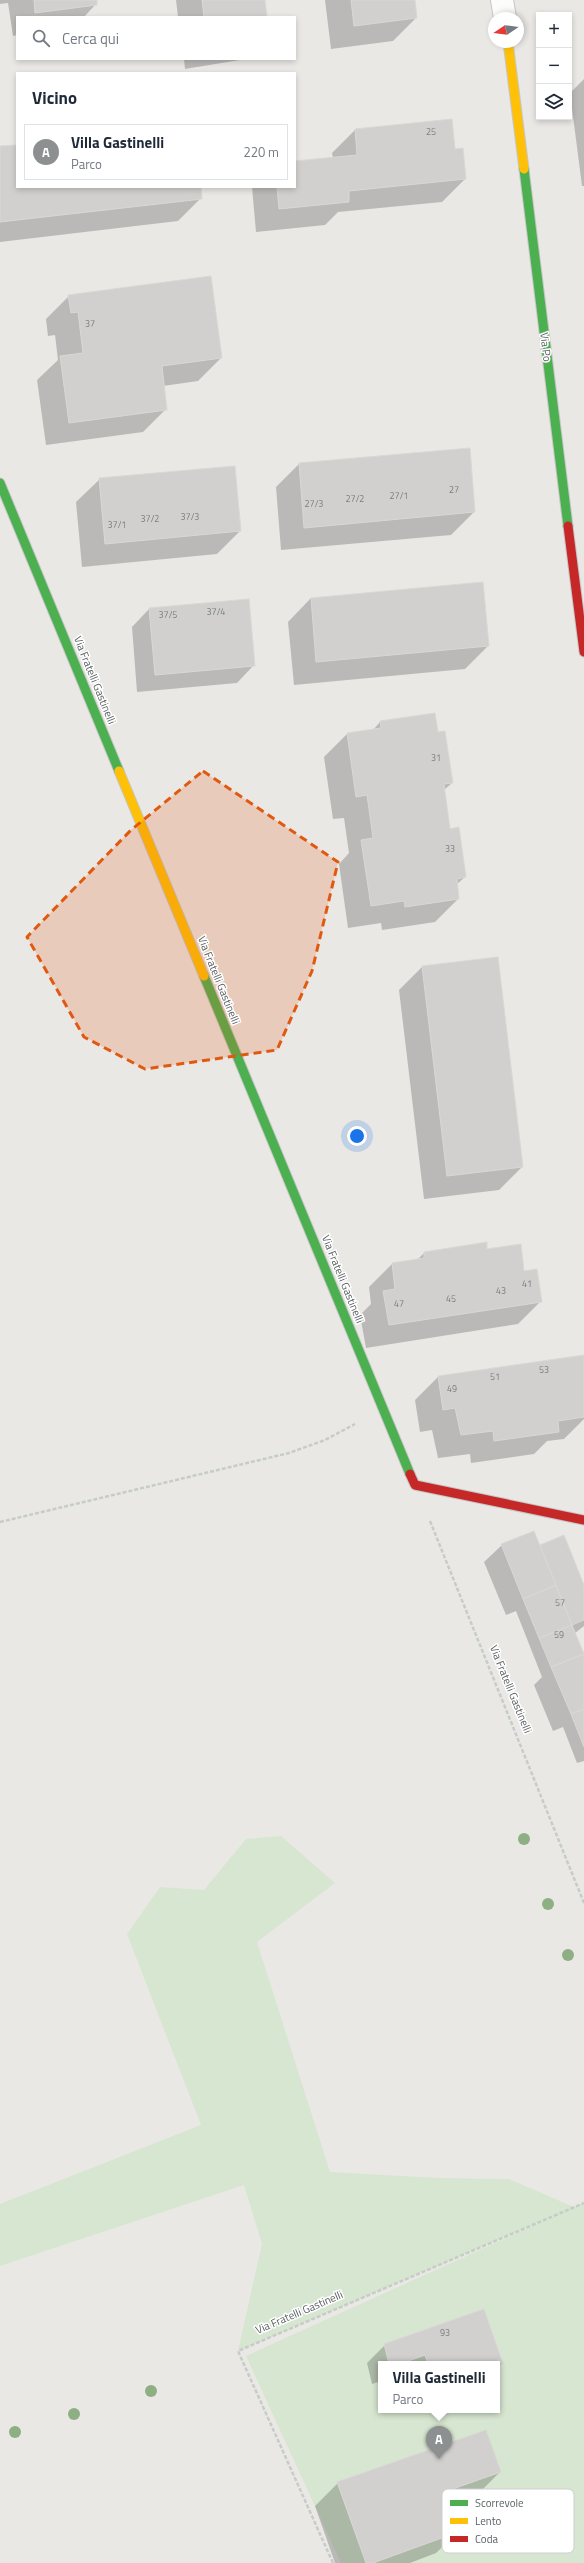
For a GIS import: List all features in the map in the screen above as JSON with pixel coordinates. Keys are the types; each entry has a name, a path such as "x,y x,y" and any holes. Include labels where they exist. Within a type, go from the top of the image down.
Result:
{"street":[{"path":"502,0 504,12"},
{"name":"Via Po","path":"509,48 584,652"},
{"name":"Via Fratelli Gastinelli","path":"0,483 415,1485"},
{"path":"415,1485 584,1520"}],"path":[{"path":"0,1522 288,1453 351,1428 380,1401"},
{"name":"Via Fratelli Gastinelli","path":"415,1485 584,1903"},
{"name":"Via Fratelli Gastinelli","path":"333,2563 238,2351 584,2203"}],"highlighted area":[{"path":"203,771 338,862 312,971 277,1050 145,1069 84,1037 27,937 131,830"}],"green space":[{"path":"281,1836 335,1883 257,1942 330,2172 439,2178 509,2179 574,2207 584,2203 584,2563 341,2563 246,2356 572,2208 238,2351 262,2244 244,2185 0,2266 0,2204 201,2125 127,1934 160,1887 204,1890 246,1839"}],"building":[{"path":"34,0 97,0 97,5 35,13"},
{"path":"202,0 265,0 267,16 204,16"},
{"path":"351,0 415,0 417,18 354,26"},
{"path":"452,119 455,149 463,148 466,179 349,191 349,202 279,209 277,188 296,188 296,161 357,155 355,129"},
{"path":"16,145 16,188 201,188 202,199 0,222 0,146"},
{"path":"211,276 222,358 162,366 167,410 69,423 60,356 83,353 78,312 71,313 68,295"},
{"path":"470,448 475,512 304,528 299,463"},
{"path":"235,466 241,531 105,544 99,478"},
{"path":"483,582 489,646 316,662 311,598"},
{"path":"249,599 255,666 155,675 149,608"},
{"path":"435,713 438,732 445,731 453,783 444,784 450,829 459,827 466,877 457,879 459,899 405,907 404,901 371,906 361,840 373,838 367,795 356,797 347,733 381,728 380,721"},
{"path":"498,957 523,1167 447,1176 422,966"},
{"path":"487,1242 487,1249 521,1244 524,1271 537,1269 542,1302 389,1325 383,1291 395,1289 392,1263 424,1258 424,1252"},
{"path":"584,1355 584,1417 558,1421 559,1432 494,1441 493,1431 461,1435 455,1408 443,1410 438,1376"},
{"path":"534,1531 556,1585 523,1599 501,1544"},
{"path":"564,1535 584,1585 584,1620 572,1625 540,1545"},
{"path":"556,1585 572,1625 539,1638 523,1599"},
{"path":"572,1625 584,1654 551,1667 539,1638"},
{"path":"584,1654 584,1709 571,1714 551,1667"},
{"path":"584,1709 584,1747 571,1714"},
{"path":"484,2309 503,2364 500,2366 500,2361 427,2361 425,2355 408,2361 388,2361 384,2344"},
{"path":"486,2430 501,2472 453,2489 442,2489 442,2538 373,2563 366,2563 337,2482"}],"traffic: fast":[{"path":"524,169 568,526"},
{"path":"0,483 119,771"},
{"path":"204,976 410,1474"}],"traffic: slow":[{"path":"509,48 524,169"},
{"path":"119,771 204,976"}],"traffic: jam":[{"path":"568,526 584,652"},
{"path":"410,1474 415,1485 584,1520"}],"place":[{"name":"Villa Gastinelli","path":"439,2459"}]}
